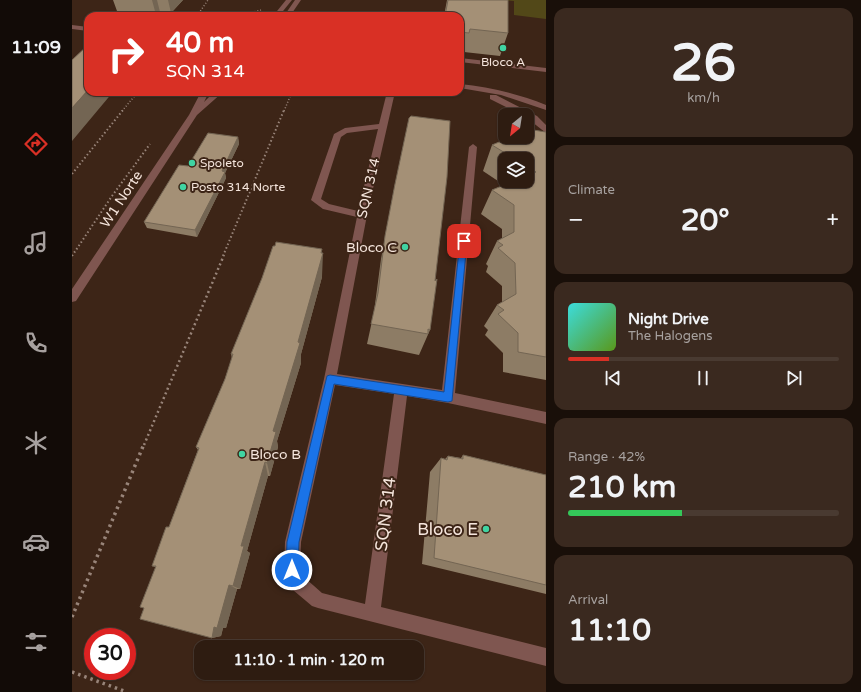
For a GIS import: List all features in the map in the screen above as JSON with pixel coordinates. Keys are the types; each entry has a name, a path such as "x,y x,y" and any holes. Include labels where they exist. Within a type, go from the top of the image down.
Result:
{"street":[{"path":"279,12 289,0"},
{"path":"290,12 298,0"},
{"path":"72,27 84,28"},
{"path":"464,60 546,70"},
{"path":"464,86 506,94 546,108"},
{"path":"474,87 515,108"},
{"name":"W1 Norte","path":"72,298 193,115 203,96"},
{"name":"W1 Norte","path":"193,115 215,96"},
{"name":"SQN 314","path":"390,96 362,215 330,379 293,542 292,570 299,584 318,600 546,657"},
{"path":"546,113 534,118 546,130"},
{"path":"362,215 326,207 316,200 337,136 345,131 383,126"},
{"path":"448,398 473,147"},
{"path":"330,379 448,398 546,418"},
{"name":"SQN 314","path":"372,614 401,390"}],"path":[{"path":"200,12 208,0"},
{"path":"72,174 135,96"},
{"path":"72,617 290,96"},
{"path":"72,256 112,196 152,141"},
{"path":"72,672 127,692"}],"shaded area":[{"path":"503,0 546,0 546,19 514,15 514,1"}],"building":[{"path":"448,0 508,0 508,33 470,29 469,33 464,32 464,12 446,12"},
{"path":"84,49 84,94 72,108 72,60"},
{"name":"Bloco C","path":"411,116 450,121 447,177 435,281 437,279 430,330 428,329 428,334 371,324 378,293 385,236 395,184 409,118"},
{"path":"534,130 546,132 546,357 518,352 518,333 498,314 504,310 497,305 516,294 515,263 498,248 503,245 497,241 514,232 514,205 492,190 498,188 534,188 534,173 536,172 534,171 534,152 504,152 492,145 498,142 498,144 534,144"},
{"path":"208,133 238,137 222,171 225,172 195,230 144,222 179,165 188,166"},
{"name":"Bloco B","path":"276,242 322,249 321,253 323,253 298,342 300,343 273,431 276,432 267,463 265,462 241,546 244,546 233,586 229,585 217,628 214,627 212,638 140,619 144,608 140,607 156,566 152,566 166,527 169,527 199,448 196,447 225,379 233,354 231,354 262,278 273,246 275,246"},
{"name":"Bloco E","path":"463,455 546,475 546,585 434,558 441,458 447,460 448,456 463,459"}],"place":[{"name":"Bloco A","path":"503,48"},
{"name":"Spoleto","path":"192,163"},
{"name":"Posto 314 Norte","path":"183,187"},
{"name":"Bloco C","path":"405,247"},
{"name":"Bloco B","path":"242,454"},
{"name":"Bloco E","path":"486,529"}],"route":[{"path":"292,570 293,542 330,379 448,398 464,241"}]}
